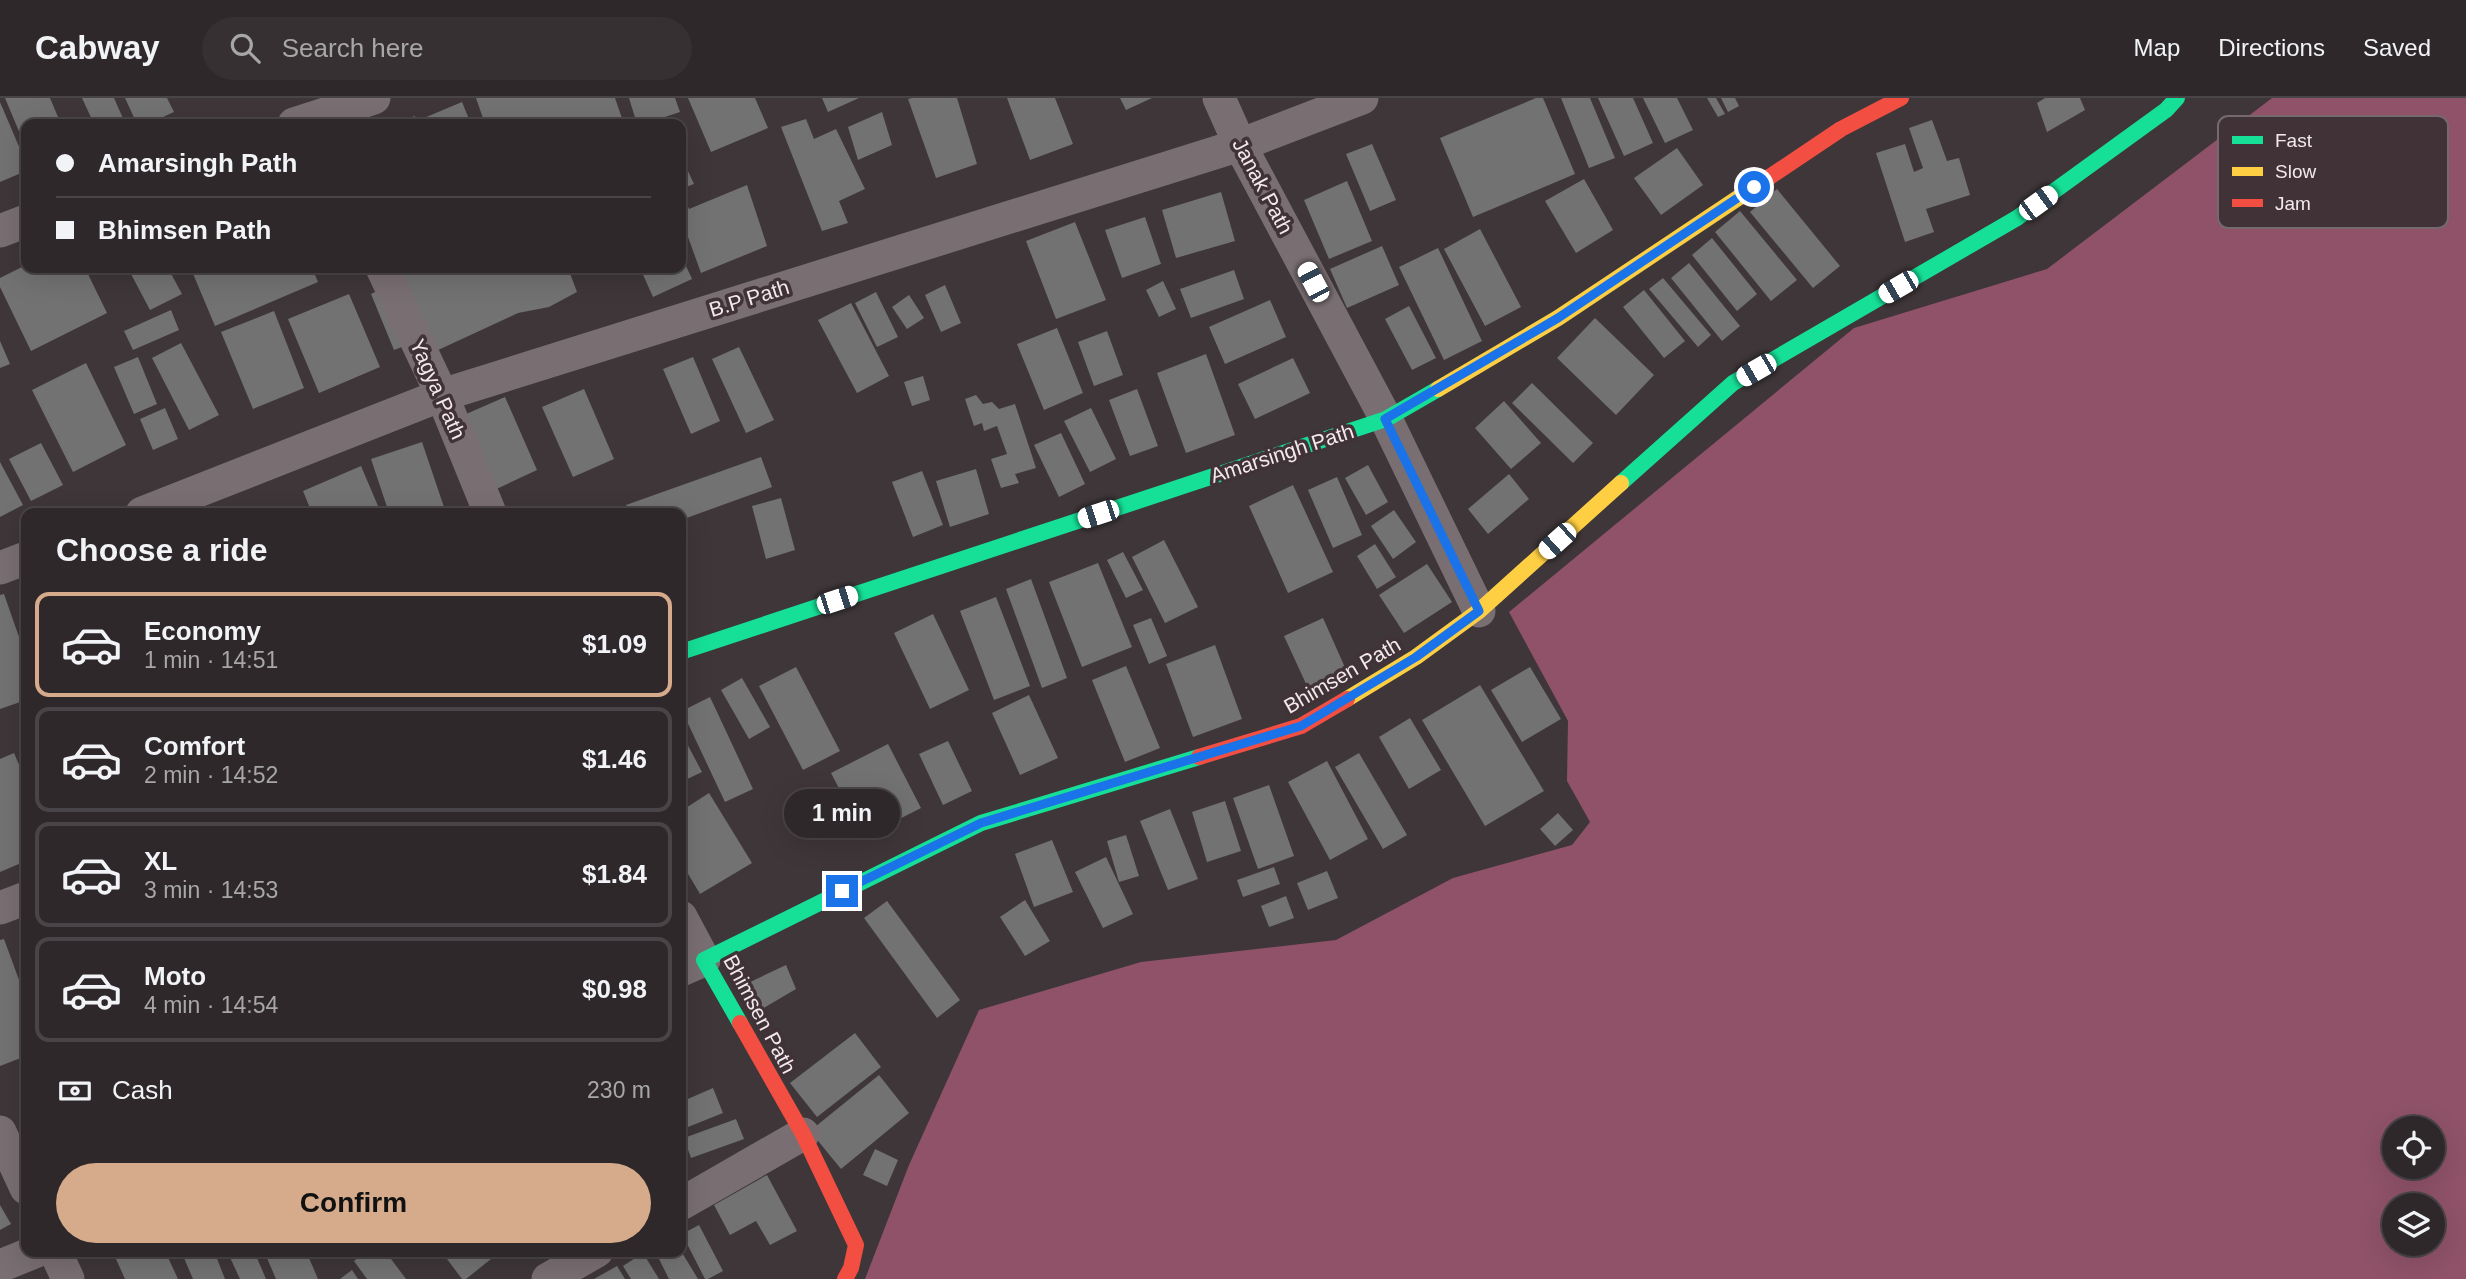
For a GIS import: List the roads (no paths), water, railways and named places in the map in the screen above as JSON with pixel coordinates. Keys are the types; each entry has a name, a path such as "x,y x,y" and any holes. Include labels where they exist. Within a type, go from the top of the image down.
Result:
{"street":[{"path":"305,116 374,98"},
{"name":"Janak Path","path":"1219,98 1240,145 1385,419 1479,611"},
{"name":"B.P Path","path":"155,508 442,395 1240,145 1362,98"},
{"name":"Amarsingh Path","path":"686,650 1385,419 1558,318 1841,129 1901,98"},
{"name":"Bhimsen Path","path":"845,1279 851,1268 856,1245 803,1135 692,965 981,823 1301,726 1416,657 1479,611 1733,383 2017,218 2167,102"},
{"path":"0,231 21,223"},
{"name":"Yagya Path","path":"384,273 442,395 488,508"},
{"path":"0,568 21,560"},
{"path":"0,908 21,900"},
{"path":"686,939 692,965"},
{"path":"0,1132 21,1177"},
{"path":"686,1201 803,1135"},
{"path":"0,1266 22,1257"},
{"path":"58,1257 68,1279"},
{"path":"548,1279 586,1257"}]}
